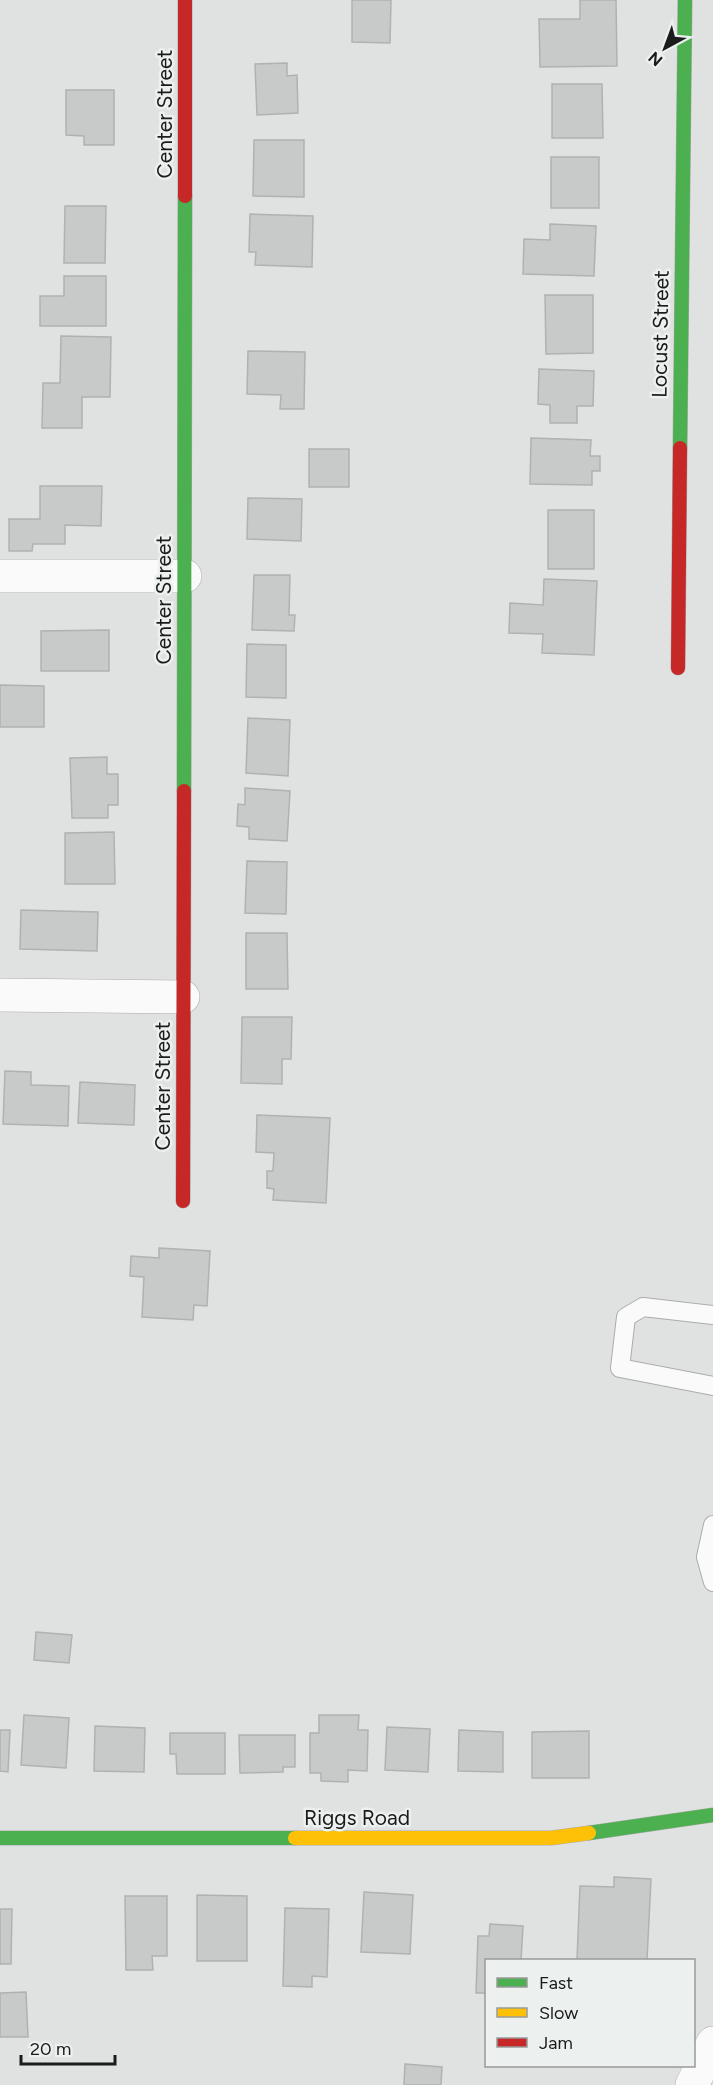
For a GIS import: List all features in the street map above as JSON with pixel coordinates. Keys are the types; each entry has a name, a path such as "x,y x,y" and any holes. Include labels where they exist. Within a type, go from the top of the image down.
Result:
{"street":[{"name":"Center Street","path":"183,1201 185,0"},
{"name":"Locust Street","path":"678,668 685,0"},
{"path":"0,576 184,576"},
{"path":"0,995 183,997"},
{"name":"Riggs Road","path":"0,1838 551,1838 691,1820 713,1815"},
{"path":"692,2085 713,2043"}],"lane":[{"path":"713,1315 643,1307 627,1317 620,1368 713,1386"},
{"path":"713,1525 706,1557 713,1582"}],"building":[{"path":"352,0 391,0 390,43 352,42"},
{"path":"580,0 616,0 617,66 540,67 539,19 580,19"},
{"path":"287,63 287,76 297,75 298,113 257,115 255,64"},
{"path":"552,84 602,84 603,138 552,138"},
{"path":"66,90 114,90 114,145 84,145 84,136 66,135"},
{"path":"254,140 304,140 304,197 253,196"},
{"path":"551,157 599,157 599,208 551,208"},
{"path":"65,206 106,206 105,263 64,263"},
{"path":"250,214 313,216 312,267 255,265 256,252 249,252"},
{"path":"550,224 596,226 594,276 523,274 524,239 550,240"},
{"path":"64,276 106,276 106,326 40,326 40,296 64,296"},
{"path":"545,295 593,295 593,353 546,354"},
{"path":"61,336 111,337 110,397 82,397 82,428 42,428 43,383 60,383"},
{"path":"248,351 305,352 304,409 280,409 281,395 247,394"},
{"path":"539,369 594,371 593,406 577,406 577,423 550,423 550,405 538,404"},
{"path":"531,438 591,440 590,456 600,456 600,471 592,471 592,485 530,484"},
{"path":"309,449 349,449 349,487 309,487"},
{"path":"40,486 102,486 101,526 65,525 65,544 33,544 32,551 9,551 9,519 40,519"},
{"path":"248,498 302,499 301,541 247,539"},
{"path":"548,510 594,510 594,569 548,569"},
{"path":"254,575 290,575 289,615 295,615 294,631 252,630"},
{"path":"544,579 597,581 594,655 542,653 543,634 509,633 510,603 543,605"},
{"path":"109,630 109,671 41,671 41,631"},
{"path":"247,644 286,645 286,698 246,697"},
{"path":"0,685 44,686 44,727 0,727"},
{"path":"248,718 290,720 288,776 246,773"},
{"path":"107,757 107,774 118,774 118,805 108,805 108,818 72,818 70,758"},
{"path":"245,788 290,791 287,841 249,839 249,827 237,826 238,804 245,805"},
{"path":"114,832 115,884 65,884 65,833"},
{"path":"247,861 287,862 286,914 245,913"},
{"path":"21,910 98,912 97,951 20,949"},
{"path":"246,933 287,933 288,989 246,989"},
{"path":"242,1017 292,1017 291,1059 282,1059 282,1084 241,1083"},
{"path":"5,1071 31,1072 31,1085 69,1086 68,1126 3,1124"},
{"path":"80,1082 135,1085 134,1125 78,1123"},
{"path":"257,1115 330,1118 326,1203 273,1200 274,1189 267,1188 267,1171 273,1171 274,1153 256,1152"},
{"path":"159,1248 210,1251 207,1306 194,1305 193,1320 142,1317 144,1277 130,1276 131,1256 159,1258"},
{"path":"36,1632 72,1635 69,1663 34,1660"},
{"path":"24,1715 69,1718 66,1768 21,1765"},
{"path":"319,1715 359,1715 358,1730 368,1730 367,1771 348,1770 348,1782 321,1781 321,1773 310,1773 310,1733 319,1733"},
{"path":"95,1726 145,1728 144,1772 94,1771"},
{"path":"387,1727 430,1729 428,1772 385,1770"},
{"path":"0,1730 10,1730 8,1772 0,1771"},
{"path":"459,1730 503,1732 503,1772 458,1771"},
{"path":"589,1731 589,1778 532,1778 532,1732"},
{"path":"170,1733 225,1733 225,1774 177,1774 176,1754 170,1754"},
{"path":"239,1735 295,1735 295,1767 283,1767 283,1772 240,1773"},
{"path":"614,1877 651,1879 647,1959 577,1959 580,1886 614,1887"},
{"path":"364,1892 413,1895 410,1954 361,1952"},
{"path":"197,1895 247,1896 247,1961 197,1961"},
{"path":"125,1896 167,1896 167,1956 152,1956 153,1970 126,1970"},
{"path":"285,1908 329,1909 327,1977 312,1976 312,1987 283,1986"},
{"path":"0,1909 12,1909 11,1964 0,1964"},
{"path":"490,1924 523,1926 521,1959 485,1959 485,1993 476,1993 478,1936 489,1936"},
{"path":"26,1992 28,2037 0,2037 0,1993"},
{"path":"405,2064 442,2067 441,2085 404,2085"}],"traffic: fast":[{"path":"680,448 685,0"},
{"path":"184,791 185,196"},
{"path":"589,1833 713,1815"},
{"path":"0,1838 295,1838"}],"traffic: slow":[{"path":"295,1838 551,1838 589,1833"}],"traffic: jam":[{"path":"185,0 185,196"},
{"path":"678,668 680,448"},
{"path":"183,1201 184,791"}]}
